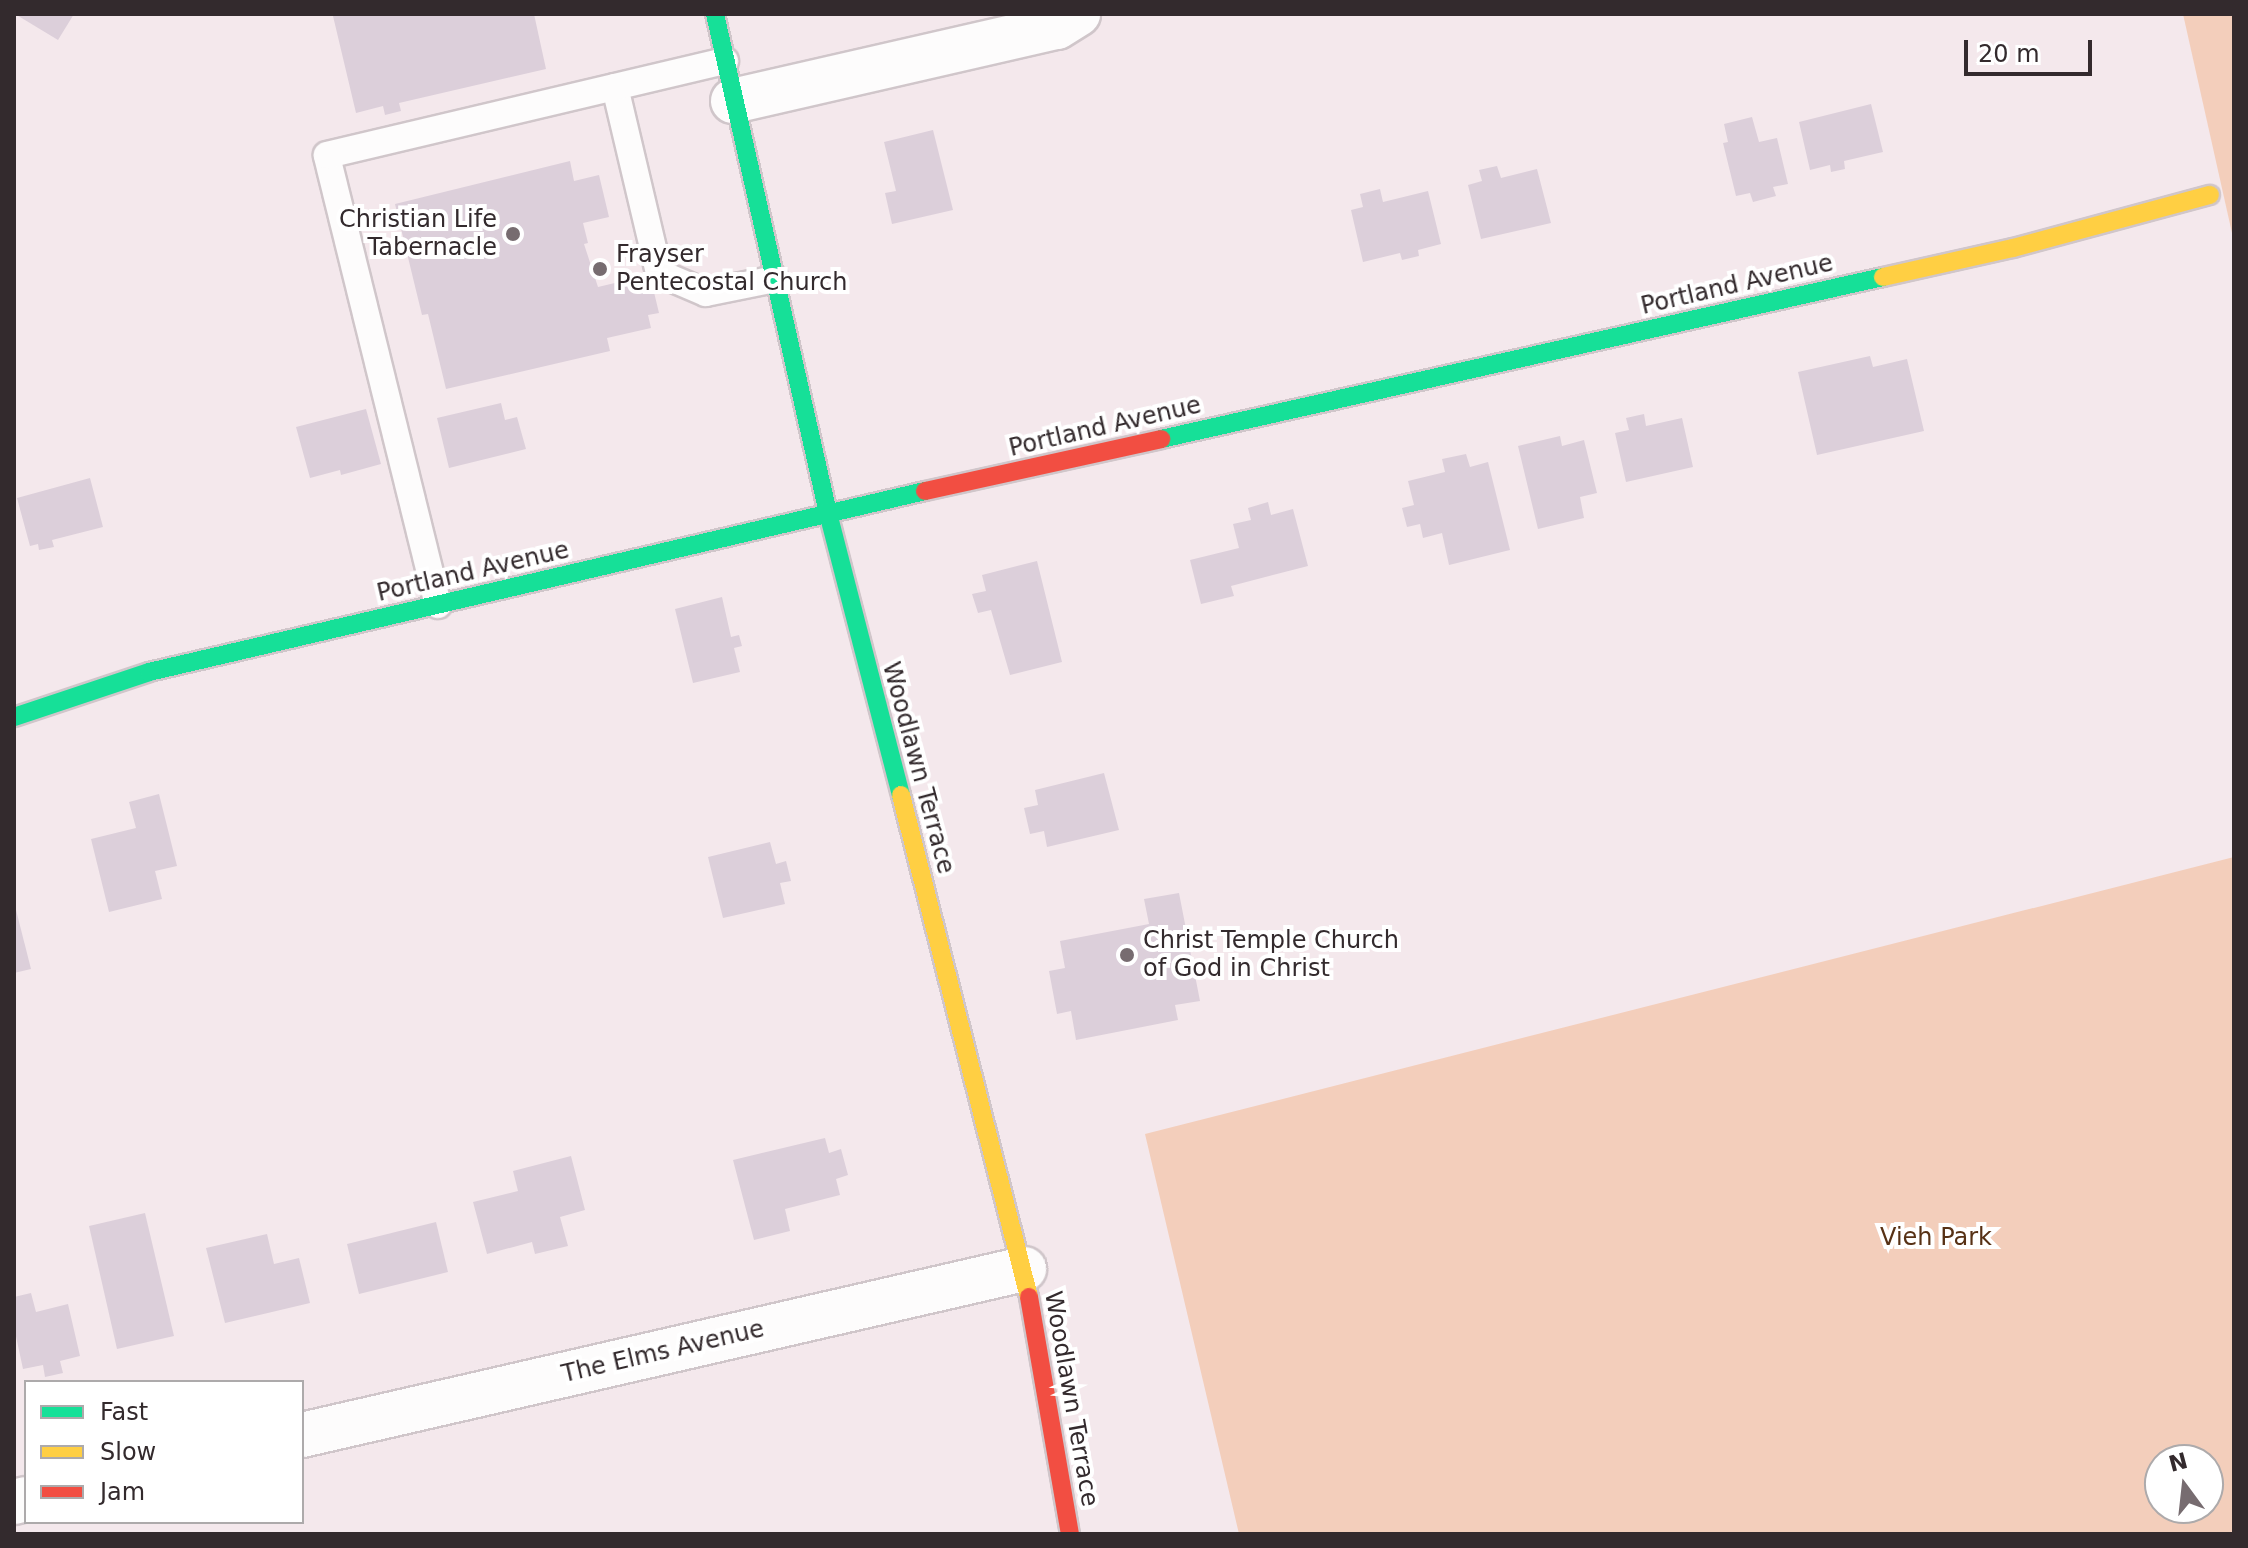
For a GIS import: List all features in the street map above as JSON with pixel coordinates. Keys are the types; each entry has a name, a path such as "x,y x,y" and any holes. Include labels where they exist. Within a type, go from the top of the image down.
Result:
{"street":[{"name":"Woodlawn Terrace","path":"715,14 828,513 1024,1269 1070,1534"},
{"path":"729,81 1057,27 1078,14"},
{"name":"Portland Avenue","path":"14,717 149,672 828,513 2013,248 2210,195"},
{"name":"The Elms Avenue","path":"304,1435 1024,1269"}],"lane":[{"path":"438,605 327,155 615,87 729,81"},
{"path":"615,87 659,273 706,293 775,279"}],"green space":[{"path":"2183,14 2234,14 2234,242"},
{"name":"Vieh Park","path":"2234,857 2234,1534 1239,1534 1145,1134"}],"building":[{"path":"15,14 74,14 58,40"},
{"path":"534,14 546,69 399,103 401,111 385,115 383,106 356,113 333,16"},
{"path":"1871,104 1883,152 1844,161 1845,169 1831,172 1830,165 1810,170 1799,122"},
{"path":"1752,117 1759,142 1777,138 1788,184 1773,187 1776,196 1753,202 1750,193 1736,196 1723,143 1728,142 1724,124"},
{"path":"933,130 953,210 892,224 885,193 896,191 884,142"},
{"path":"570,161 574,181 599,175 609,217 583,223 588,243 584,244 598,287 640,277 643,290 653,288 659,313 648,315 651,328 607,338 610,351 446,389 428,314 422,315 395,204"},
{"path":"1497,166 1501,178 1537,169 1551,223 1481,239 1468,185 1482,181 1479,170"},
{"path":"1380,189 1383,202 1428,191 1441,244 1418,250 1419,256 1402,260 1400,253 1363,262 1351,210 1363,207 1360,194"},
{"path":"1870,356 1873,367 1907,359 1924,431 1817,455 1798,372"},
{"path":"501,403 505,420 517,417 526,449 449,468 437,418"},
{"path":"366,409 381,464 341,475 340,470 310,478 296,427"},
{"path":"1644,414 1646,426 1682,418 1693,467 1626,482 1615,433 1629,430 1626,418"},
{"path":"1560,436 1562,446 1584,440 1597,493 1580,497 1584,518 1538,529 1518,446"},
{"path":"1466,454 1470,467 1488,462 1510,550 1449,565 1442,533 1423,538 1420,524 1407,527 1402,508 1414,505 1408,481 1445,472 1442,459"},
{"path":"90,478 103,527 52,540 54,547 39,550 38,544 30,546 17,498"},
{"path":"1268,502 1271,515 1293,509 1308,566 1231,586 1234,596 1201,604 1190,560 1239,548 1233,524 1251,520 1248,508"},
{"path":"1037,561 1062,662 1010,675 991,610 978,613 972,594 986,591 982,575"},
{"path":"722,597 731,637 739,635 742,646 734,648 740,672 693,683 675,609"},
{"path":"1104,773 1119,830 1047,847 1044,831 1030,834 1024,808 1038,805 1035,790"},
{"path":"159,794 177,866 155,871 162,899 109,912 91,839 136,828 129,802"},
{"path":"770,842 776,864 786,861 791,881 780,883 785,904 723,918 708,857"},
{"name":"Christ Temple Church of God in Christ","path":"1179,893 1200,1001 1175,1005 1178,1020 1076,1040 1071,1011 1057,1014 1049,971 1065,968 1060,941 1149,924 1144,899"},
{"path":"14,902 31,969 14,973"},
{"path":"825,1138 829,1153 841,1149 848,1175 836,1179 840,1195 785,1209 790,1231 754,1240 733,1160"},
{"path":"571,1156 585,1210 560,1217 568,1246 535,1254 532,1242 487,1254 473,1202 518,1191 513,1171"},
{"path":"145,1213 174,1336 117,1349 89,1226"},
{"path":"436,1222 448,1272 359,1294 347,1244"},
{"path":"267,1234 274,1264 299,1258 310,1303 225,1323 206,1248"},
{"path":"31,1293 36,1312 68,1304 80,1356 60,1361 63,1373 45,1377 43,1365 23,1369 14,1327 14,1297"}],"traffic: fast":[{"path":"715,14 828,513 901,795"},
{"path":"1161,439 1883,277"},
{"path":"14,717 149,672 925,491"}],"traffic: slow":[{"path":"1883,277 2013,248 2210,195"},
{"path":"901,795 1029,1297"}],"traffic: jam":[{"path":"925,491 1161,439"},
{"path":"1029,1297 1070,1534"}],"place":[{"name":"Christian Life Tabernacle","path":"513,234"},
{"name":"Frayser Pentecostal Church","path":"600,269"},
{"name":"Christ Temple Church of God in Christ","path":"1127,955"}]}
